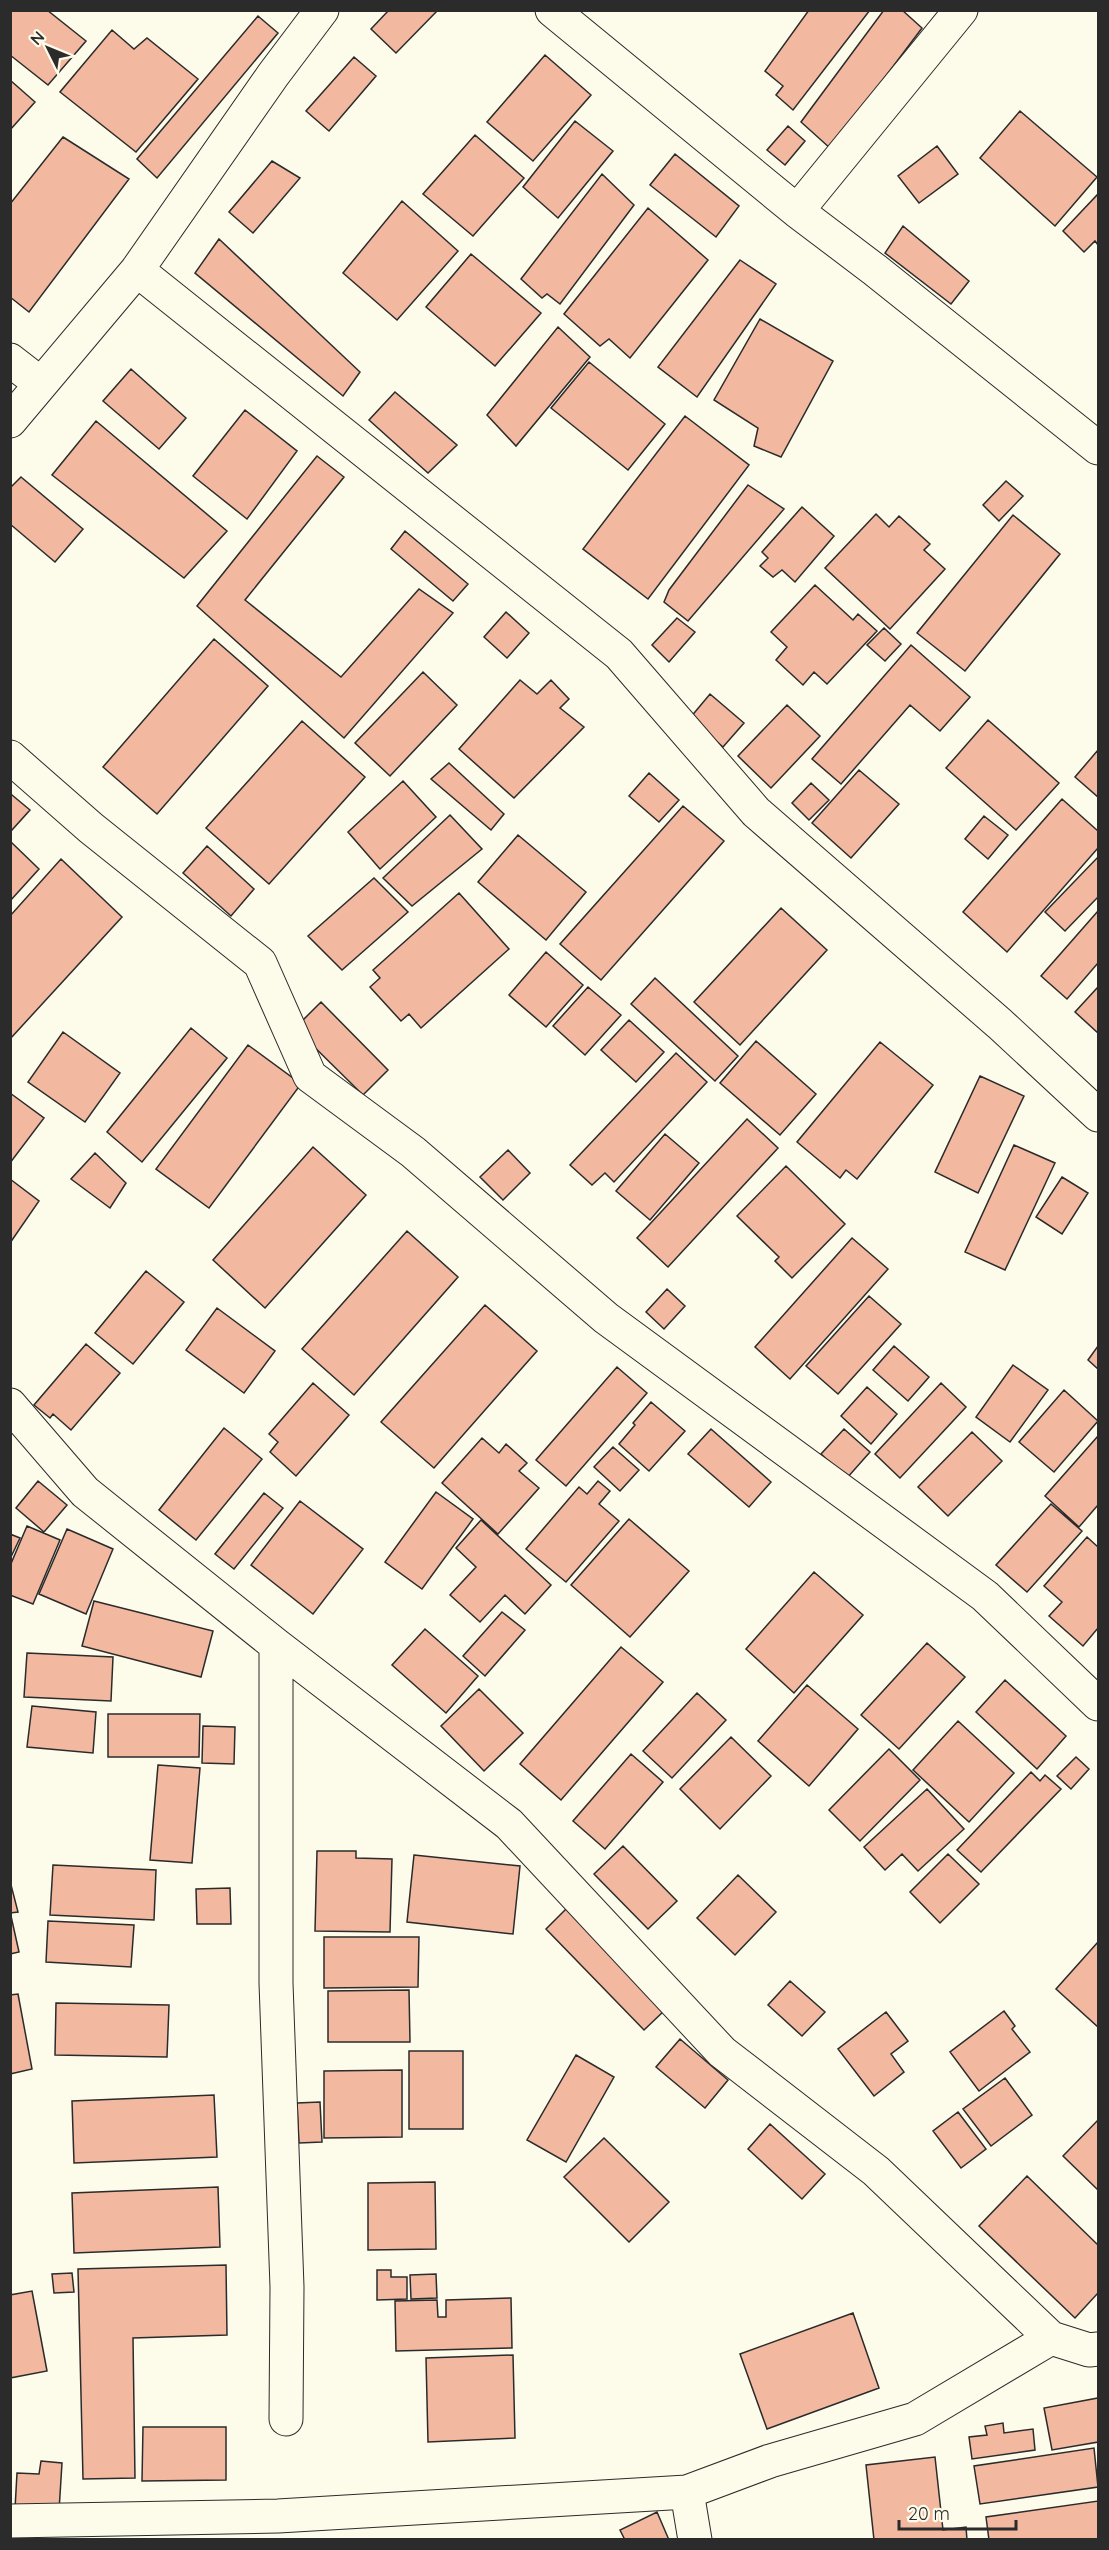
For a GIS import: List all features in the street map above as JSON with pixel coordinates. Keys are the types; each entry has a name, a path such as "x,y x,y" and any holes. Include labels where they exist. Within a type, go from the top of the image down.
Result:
{"street":[{"path":"552,10 797,211 875,270 1098,448"},
{"path":"797,211 961,10"},
{"path":"10,421 137,270 314,14"},
{"path":"137,270 619,654 756,812 1000,1024 1098,1115"},
{"path":"10,360 41,384"},
{"path":"10,757 91,828 260,963 310,1076 413,1152 606,1318 985,1596 1098,1704"},
{"path":"10,1405 85,1492 276,1645 508,1824 722,2052 876,2172 1050,2338 1089,2350 1098,2349"},
{"path":"276,1645 276,1983 287,2287 286,2419"},
{"path":"10,2521 278,2516 687,2492 770,2460 915,2419 1050,2338"},
{"path":"687,2492 695,2540"}],"building":[{"path":"10,10 47,10 86,41 48,85 10,55"},
{"path":"389,10 438,10 396,53 371,29"},
{"path":"809,10 870,10 793,110 776,95 783,86 765,71"},
{"path":"884,10 902,10 922,28 831,149 801,122"},
{"path":"258,16 278,33 157,178 137,159"},
{"path":"112,30 134,49 147,38 198,79 136,152 60,92"},
{"path":"545,55 591,95 533,161 487,122"},
{"path":"354,57 376,76 329,131 306,111"},
{"path":"10,80 35,102 10,130"},
{"path":"1020,111 1097,177 1055,226 980,158"},
{"path":"575,121 613,151 558,218 523,187"},
{"path":"788,126 805,141 785,165 767,150"},
{"path":"475,135 524,178 473,236 423,194"},
{"path":"63,137 129,179 29,312 10,297 10,204"},
{"path":"937,146 958,174 919,203 898,176"},
{"path":"675,154 739,206 716,237 650,185"},
{"path":"272,161 300,178 253,233 229,212"},
{"path":"602,174 634,205 560,304 547,294 542,298 521,279"},
{"path":"1098,194 1098,245 1095,241 1084,252 1063,231"},
{"path":"402,201 458,251 397,320 343,273"},
{"path":"648,208 708,260 630,358 609,339 600,346 564,314"},
{"path":"903,226 969,281 951,304 885,253"},
{"path":"219,239 360,372 343,396 195,273"},
{"path":"471,254 541,313 495,366 426,307"},
{"path":"740,260 776,284 697,397 658,367"},
{"path":"760,319 833,361 781,457 754,446 758,428 714,400"},
{"path":"558,327 590,357 516,446 487,415"},
{"path":"589,362 665,424 628,470 551,408"},
{"path":"131,369 186,418 159,449 103,401"},
{"path":"395,392 457,445 428,473 369,420"},
{"path":"245,410 297,451 247,519 193,476"},
{"path":"685,416 749,465 648,599 583,549"},
{"path":"96,421 227,531 184,578 52,475"},
{"path":"317,456 344,477 245,600 341,677 419,589 453,613 344,738 197,606"},
{"path":"21,477 83,529 55,562 10,524 10,488"},
{"path":"1006,481 1023,496 999,521 983,505"},
{"path":"748,485 784,509 688,621 664,602 669,590"},
{"path":"802,507 834,536 795,582 782,570 773,577 760,566 768,558 762,552"},
{"path":"876,514 889,527 899,516 930,544 924,550 945,569 890,629 825,568"},
{"path":"1013,515 1060,554 965,671 917,633"},
{"path":"405,531 468,584 453,601 391,549"},
{"path":"815,585 853,620 858,614 877,631 827,684 814,672 803,685 776,660 787,647 771,632"},
{"path":"506,612 529,633 507,658 484,637"},
{"path":"677,618 695,632 669,662 652,645"},
{"path":"884,628 901,644 885,661 867,645"},
{"path":"214,639 268,686 157,814 103,767"},
{"path":"911,645 970,697 940,731 910,705 841,784 812,759"},
{"path":"423,672 457,705 390,776 355,743"},
{"path":"520,680 537,694 551,680 569,699 560,708 584,727 514,798 459,749"},
{"path":"710,694 744,723 723,747 690,718"},
{"path":"787,705 820,736 771,788 738,756"},
{"path":"988,720 1059,783 1016,830 946,768"},
{"path":"302,721 365,777 269,884 206,828"},
{"path":"1098,750 1098,797 1075,777"},
{"path":"449,763 504,814 491,830 431,779"},
{"path":"859,770 899,804 851,858 812,823"},
{"path":"649,773 679,800 659,822 629,796"},
{"path":"403,781 436,817 380,869 348,832"},
{"path":"811,783 829,800 809,820 792,803"},
{"path":"12,795 30,810 11,831 10,797"},
{"path":"1062,799 1098,831 1098,848 1007,952 963,912"},
{"path":"683,806 724,841 601,980 560,944"},
{"path":"450,815 482,849 412,906 383,878"},
{"path":"984,816 1008,835 988,859 965,839"},
{"path":"518,835 586,892 546,940 478,882"},
{"path":"10,843 39,869 10,901"},
{"path":"207,846 254,889 231,916 183,873"},
{"path":"1098,857 1098,897 1065,931 1045,912"},
{"path":"61,859 122,917 10,1039 10,916"},
{"path":"374,878 408,912 342,970 308,936"},
{"path":"459,893 509,949 421,1028 409,1014 401,1021 370,987 380,978 373,970"},
{"path":"781,908 827,950 740,1045 694,1002"},
{"path":"1098,911 1098,963 1067,999 1041,976"},
{"path":"546,952 583,985 546,1027 509,995"},
{"path":"655,978 738,1056 715,1081 631,1004"},
{"path":"588,987 621,1015 585,1055 553,1026"},
{"path":"1098,987 1098,1033 1075,1012"},
{"path":"321,1002 388,1070 363,1095 295,1028"},
{"path":"629,1020 664,1052 636,1082 601,1050"},
{"path":"191,1028 227,1058 142,1162 107,1132"},
{"path":"63,1032 120,1073 85,1122 28,1082"},
{"path":"756,1041 816,1094 780,1135 720,1083"},
{"path":"880,1042 933,1085 857,1179 846,1170 840,1178 797,1142"},
{"path":"248,1045 301,1084 209,1208 156,1169"},
{"path":"676,1053 707,1082 614,1182 605,1173 592,1185 570,1165"},
{"path":"980,1076 1024,1096 978,1193 935,1172"},
{"path":"10,1093 44,1118 10,1163"},
{"path":"747,1119 778,1148 668,1267 637,1238"},
{"path":"665,1134 699,1163 650,1220 616,1191"},
{"path":"1014,1145 1055,1163 1005,1270 965,1252"},
{"path":"313,1147 366,1195 265,1308 213,1260"},
{"path":"508,1150 530,1173 503,1200 480,1177"},
{"path":"95,1153 126,1183 110,1208 71,1179"},
{"path":"786,1166 845,1224 792,1278 775,1261 779,1257 737,1216"},
{"path":"1062,1177 1088,1193 1062,1234 1036,1217"},
{"path":"10,1179 39,1201 10,1243"},
{"path":"407,1231 458,1277 354,1395 302,1349"},
{"path":"852,1238 888,1269 790,1379 755,1347"},
{"path":"146,1271 184,1302 133,1364 95,1333"},
{"path":"667,1289 685,1306 664,1329 646,1312"},
{"path":"869,1296 901,1324 838,1394 806,1366"},
{"path":"485,1305 537,1351 434,1468 381,1422"},
{"path":"217,1308 275,1351 244,1393 186,1350"},
{"path":"86,1344 120,1373 71,1430 53,1414 50,1418 34,1405"},
{"path":"894,1346 929,1377 908,1401 873,1370"},
{"path":"1098,1346 1098,1369 1088,1360"},
{"path":"1013,1365 1048,1390 1010,1442 976,1417"},
{"path":"617,1367 647,1393 566,1486 536,1460"},
{"path":"313,1383 349,1415 296,1476 270,1452 278,1442 269,1434"},
{"path":"941,1383 966,1407 900,1478 875,1454"},
{"path":"867,1387 897,1414 871,1444 841,1416"},
{"path":"1064,1390 1098,1421 1054,1472 1019,1442"},
{"path":"651,1402 685,1431 649,1471 619,1444"},
{"path":"224,1428 262,1459 196,1540 159,1510"},
{"path":"711,1429 771,1482 749,1507 688,1454"},
{"path":"844,1429 870,1452 847,1478 821,1454"},
{"path":"972,1432 1002,1461 948,1516 918,1487"},
{"path":"1098,1436 1098,1505 1079,1527 1045,1496"},
{"path":"482,1438 499,1453 506,1444 527,1463 519,1471 539,1488 498,1534 442,1483"},
{"path":"613,1447 639,1470 620,1491 594,1467"},
{"path":"38,1481 67,1505 44,1532 16,1508"},
{"path":"598,1481 610,1491 599,1504 619,1521 566,1582 526,1549 579,1487 587,1494"},
{"path":"436,1492 473,1519 422,1589 385,1562"},
{"path":"264,1493 283,1508 234,1569 215,1554"},
{"path":"300,1501 363,1549 313,1614 251,1565"},
{"path":"1051,1504 1082,1531 1027,1592 996,1565"},
{"path":"629,1519 689,1571 630,1637 571,1585"},
{"path":"481,1520 551,1585 525,1614 505,1595 480,1622 450,1595 476,1567 456,1548"},
{"path":"27,1526 60,1540 33,1604 10,1595 10,1566"},
{"path":"67,1529 113,1549 86,1614 39,1594"},
{"path":"10,1534 20,1538 10,1559"},
{"path":"1087,1537 1098,1547 1098,1628 1083,1646 1049,1616 1062,1602 1044,1586"},
{"path":"814,1572 863,1615 794,1693 746,1649"},
{"path":"94,1601 213,1631 201,1677 82,1646"},
{"path":"502,1612 525,1630 485,1676 463,1656"},
{"path":"425,1629 478,1676 446,1713 392,1665"},
{"path":"927,1643 965,1677 899,1749 861,1715"},
{"path":"621,1647 663,1682 561,1800 520,1764"},
{"path":"27,1653 113,1657 111,1701 24,1697"},
{"path":"1005,1680 1066,1736 1037,1769 976,1712"},
{"path":"807,1685 858,1729 809,1786 758,1741"},
{"path":"479,1689 523,1733 484,1771 441,1726"},
{"path":"697,1693 726,1720 672,1778 643,1751"},
{"path":"32,1706 96,1712 93,1753 27,1747"},
{"path":"108,1714 200,1714 199,1757 108,1757"},
{"path":"958,1721 1014,1773 969,1822 913,1770"},
{"path":"203,1726 235,1727 234,1764 202,1763"},
{"path":"731,1737 771,1776 720,1829 680,1789"},
{"path":"889,1749 920,1780 860,1841 829,1810"},
{"path":"631,1754 663,1782 605,1849 573,1821"},
{"path":"1076,1757 1089,1769 1071,1789 1057,1776"},
{"path":"158,1765 200,1768 192,1863 150,1860"},
{"path":"1031,1772 1040,1781 1045,1775 1061,1789 981,1872 957,1850"},
{"path":"927,1789 964,1829 918,1871 902,1854 885,1870 864,1847"},
{"path":"623,1846 677,1901 648,1929 594,1874"},
{"path":"317,1851 356,1851 356,1858 392,1859 390,1932 315,1931"},
{"path":"948,1854 979,1884 940,1923 910,1892"},
{"path":"414,1855 520,1866 513,1934 407,1922"},
{"path":"53,1865 156,1870 154,1920 50,1915"},
{"path":"738,1875 776,1912 735,1955 697,1918"},
{"path":"10,1881 18,1912 10,1913"},
{"path":"230,1888 231,1924 197,1924 196,1889"},
{"path":"567,1908 665,2010 644,2030 546,1929"},
{"path":"10,1916 19,1952 10,1954"},
{"path":"48,1921 134,1925 131,1967 46,1962"},
{"path":"324,1937 419,1937 418,1987 324,1988"},
{"path":"1098,1942 1098,2027 1056,1989"},
{"path":"790,1981 825,2012 802,2036 768,2005"},
{"path":"409,1990 410,2042 328,2042 328,1991"},
{"path":"18,1994 32,2069 10,2074 10,1995"},
{"path":"56,2003 169,2005 167,2057 55,2055"},
{"path":"1004,2011 1015,2026 1012,2029 1030,2052 979,2091 950,2052"},
{"path":"886,2012 908,2041 891,2054 904,2072 874,2096 838,2049"},
{"path":"680,2039 728,2080 705,2108 656,2067"},
{"path":"409,2051 463,2051 463,2129 409,2129"},
{"path":"576,2055 614,2077 566,2162 527,2140"},
{"path":"402,2070 402,2137 324,2138 324,2071"},
{"path":"1005,2078 1032,2115 991,2146 963,2109"},
{"path":"214,2095 217,2157 74,2163 72,2101"},
{"path":"320,2102 322,2142 299,2143 297,2103"},
{"path":"958,2112 986,2149 961,2168 933,2131"},
{"path":"1098,2120 1098,2190 1063,2156"},
{"path":"770,2124 825,2174 802,2199 748,2149"},
{"path":"604,2138 669,2202 629,2242 564,2177"},
{"path":"1027,2176 1098,2245 1098,2293 1075,2318 979,2226"},
{"path":"435,2182 436,2249 368,2250 368,2183"},
{"path":"218,2187 220,2247 74,2253 72,2193"},
{"path":"226,2265 227,2335 133,2338 135,2478 83,2479 78,2269"},
{"path":"377,2270 391,2270 391,2277 407,2277 407,2299 377,2300"},
{"path":"72,2273 74,2292 54,2293 52,2274"},
{"path":"436,2274 437,2298 411,2299 410,2275"},
{"path":"32,2291 47,2371 10,2378 10,2295"},
{"path":"511,2298 512,2348 396,2351 395,2301 437,2300 438,2317 446,2317 446,2300"},
{"path":"853,2313 879,2388 767,2429 740,2354"},
{"path":"513,2355 515,2438 428,2442 426,2358"},
{"path":"1098,2398 1098,2442 1052,2450 1044,2408"},
{"path":"1003,2423 1004,2433 1033,2429 1035,2450 972,2459 969,2437 987,2435 985,2426"},
{"path":"143,2427 226,2427 226,2480 142,2481"},
{"path":"1094,2448 1098,2487 980,2504 974,2466"},
{"path":"935,2457 943,2530 966,2527 967,2540 874,2540 866,2465"},
{"path":"41,2461 62,2463 59,2511 15,2509 17,2473 39,2474"},
{"path":"1098,2501 1098,2540 989,2540 986,2517"},
{"path":"657,2512 669,2540 625,2540 620,2530"}]}
